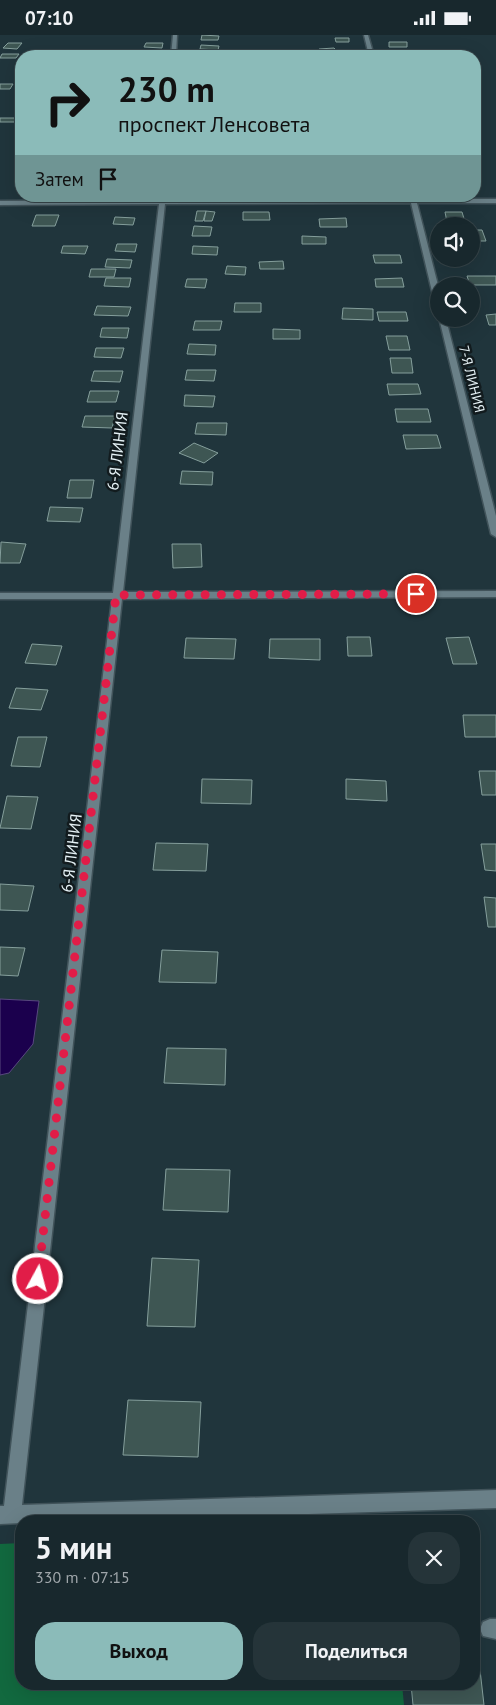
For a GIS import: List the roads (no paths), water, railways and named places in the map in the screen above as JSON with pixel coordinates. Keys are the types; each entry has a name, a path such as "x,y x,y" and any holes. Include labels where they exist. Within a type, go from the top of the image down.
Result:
{"street":[{"path":"175,50 176,35"},
{"path":"366,35 370,50"},
{"path":"481,201 496,201"},
{"path":"0,203 40,202"},
{"name":"6-Я ЛИНИЯ","path":"6,1514 162,202"},
{"path":"414,202 432,277"},
{"name":"7-Я ЛИНИЯ","path":"444,327 496,534"},
{"path":"0,595 496,594"},
{"path":"6,1514 496,1499"}]}
